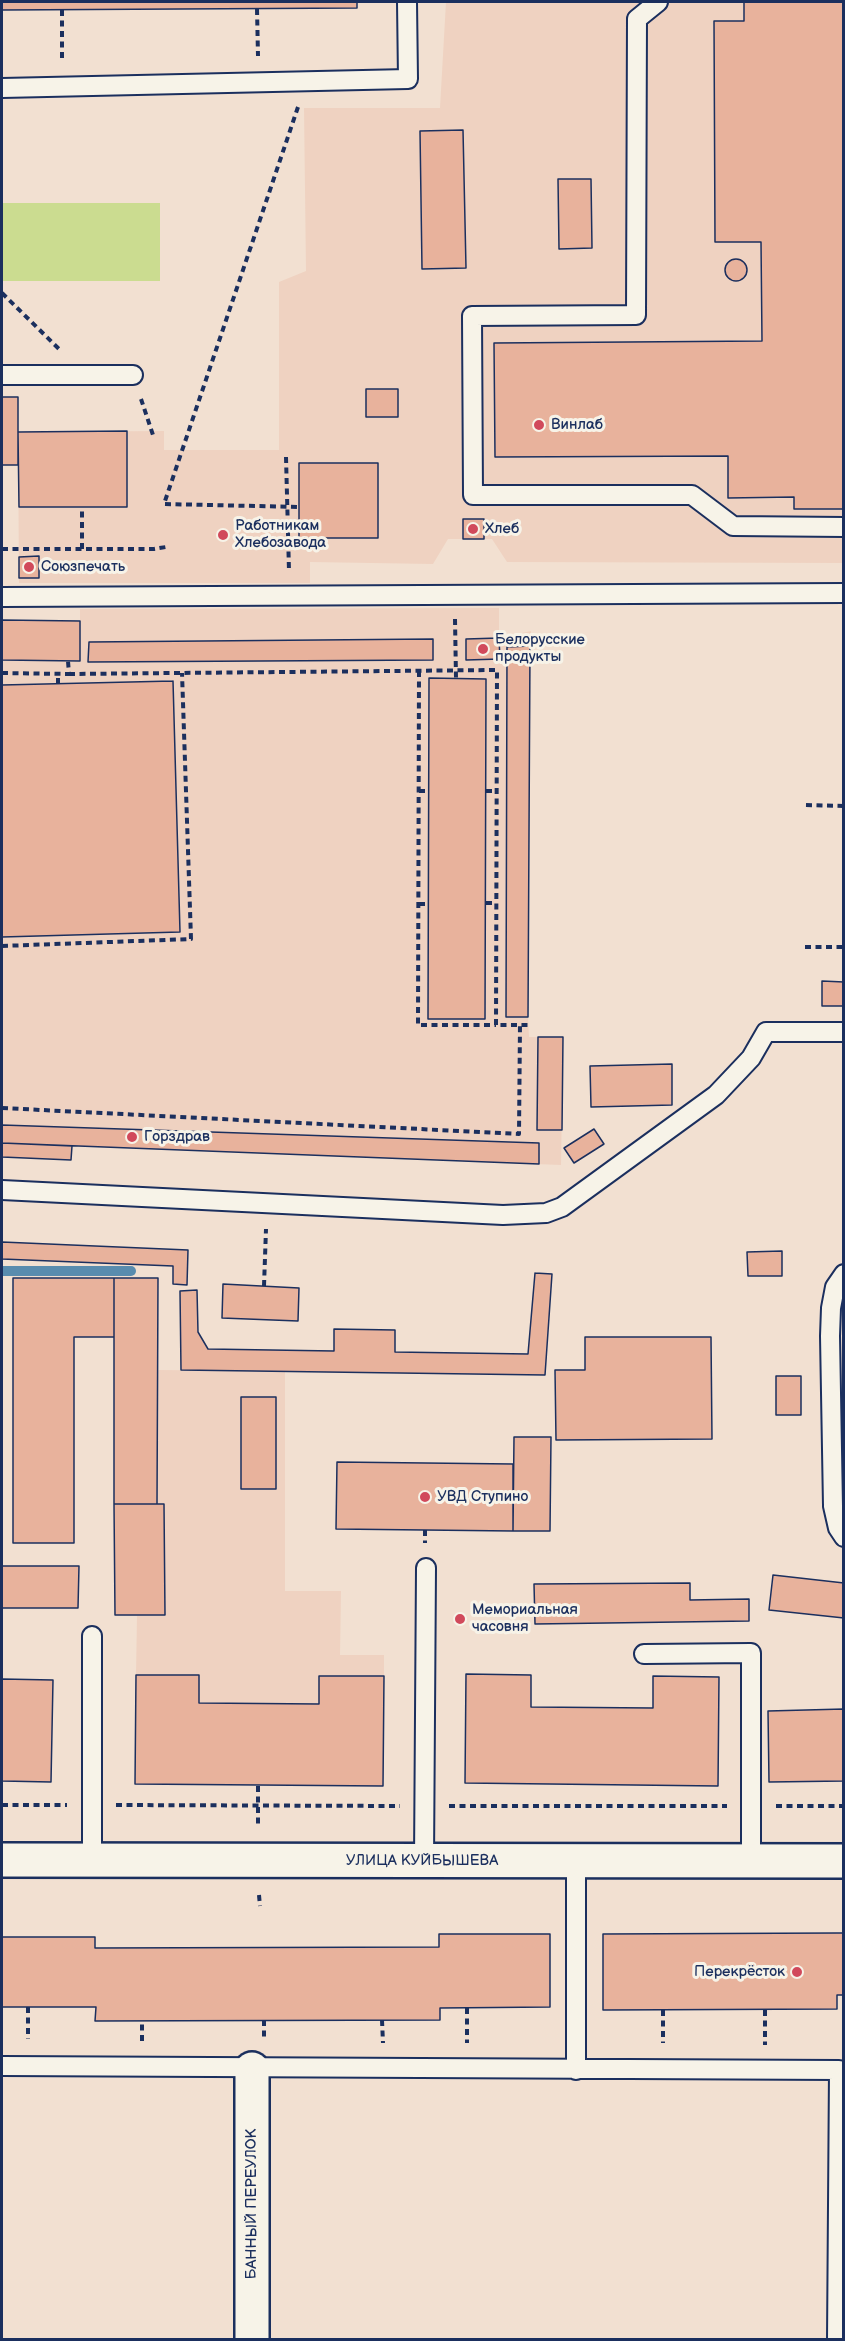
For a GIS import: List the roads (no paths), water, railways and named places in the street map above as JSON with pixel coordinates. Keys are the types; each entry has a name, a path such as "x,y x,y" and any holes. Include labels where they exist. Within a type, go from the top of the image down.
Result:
{"main road":[{"name":"УЛИЦА КУЙБЫШЕВА","path":"2,1860 843,1861"},
{"name":"БАННЫЙ ПЕРЕУЛОК","path":"252,2068 252,2340"}],"lane":[{"path":"2,88 408,79 407,2"},
{"path":"658,2 637,20 636,315 472,316 473,495 692,495 733,526 843,527"},
{"path":"2,375 133,375"},
{"path":"2,597 843,593"},
{"path":"2,1190 502,1215 546,1213 562,1207 716,1095 751,1058 766,1032 843,1032"},
{"path":"843,1274 835,1287 830,1336 833,1506 838,1528 843,1537"},
{"path":"424,1861 426,1568"},
{"path":"92,1636 92,1860"},
{"path":"644,1654 752,1653 751,1861"},
{"path":"576,1861 576,2070"},
{"path":"2,2066 468,2070 841,2068 837,2340"}],"waterway":[{"path":"2,1271 131,1271"}],"place":[{"name":"Винлаб","path":"539,425"},
{"name":"Хлеб","path":"473,529"},
{"name":"Работникам Хлебозавода","path":"223,535"},
{"name":"Союзпечать","path":"29,567"},
{"name":"Белорусские продукты","path":"483,649"},
{"name":"Горздрав","path":"132,1137"},
{"name":"УВД Ступино","path":"425,1497"},
{"name":"Мемориальная часовня","path":"460,1619"},
{"name":"Перекрёсток","path":"797,1972"}]}
